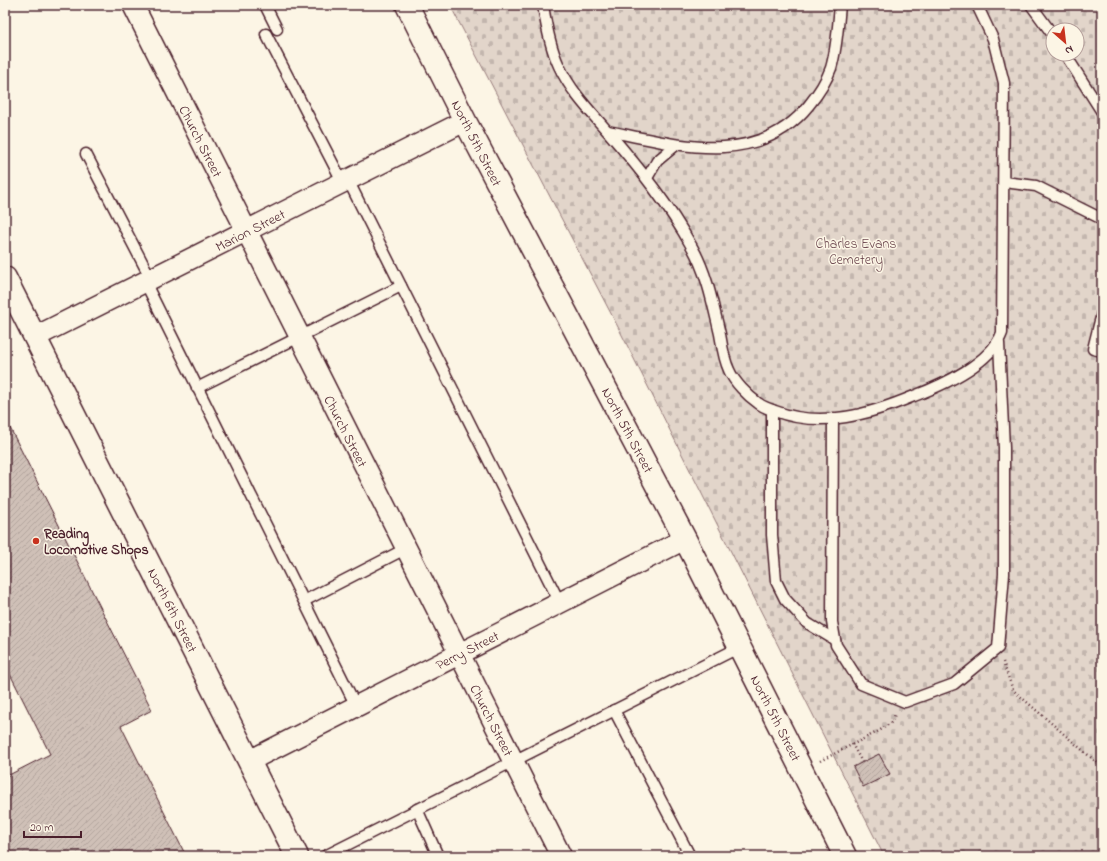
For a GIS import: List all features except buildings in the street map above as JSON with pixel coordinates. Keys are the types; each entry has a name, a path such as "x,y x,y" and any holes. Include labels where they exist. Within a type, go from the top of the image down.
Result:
{"main road":[{"name":"North 5th Street","path":"407,5 465,121 685,539 845,856"},
{"name":"North 6th Street","path":"5,278 297,856"}],"street":[{"name":"Church Street","path":"133,5 405,549 561,856"},
{"name":"Marion Street","path":"35,337 247,232 465,121"},
{"name":"Perry Street","path":"249,761 560,604 685,539"}],"lane":[{"path":"265,5 277,29"},
{"path":"543,5 553,50 559,66 583,104 608,131 647,178 676,218 700,264 711,297 729,370 738,383 759,404 789,416 803,418 833,418 867,413 920,394 970,368 992,351 999,343"},
{"path":"608,131 676,145 708,148 736,147 759,140 793,122 814,98 823,85 831,68 838,34 840,5"},
{"path":"833,418 831,538 832,622 836,645 861,684 905,702 954,684 998,648 1004,574 1004,448 999,343 1002,333 1004,83 993,39 976,5"},
{"path":"1031,5 1045,24"},
{"path":"266,34 401,286 560,604"},
{"path":"1070,62 1102,112"},
{"path":"647,178 657,161 676,145"},
{"path":"86,154 148,281 197,388 356,706"},
{"path":"1004,182 1036,186 1100,218 1102,221"},
{"path":"197,388 401,286"},
{"path":"1102,313 1092,349 1102,351"},
{"path":"772,410 772,535 776,581 785,599 807,623 835,640"},
{"path":"304,600 405,549"},
{"path":"325,856 740,647"},
{"path":"614,710 690,856"},
{"path":"417,809 438,856"}],"path":[{"path":"998,648 1013,690 1102,767"},
{"path":"802,771 892,722 900,700"},
{"path":"852,744 862,762"}],"green space":[{"name":"Charles Evans Cemetery","path":"450,5 1102,5 1102,856 884,856 618,327"}],"place":[{"name":"Reading Locomotive Shops","path":"36,541"}]}
